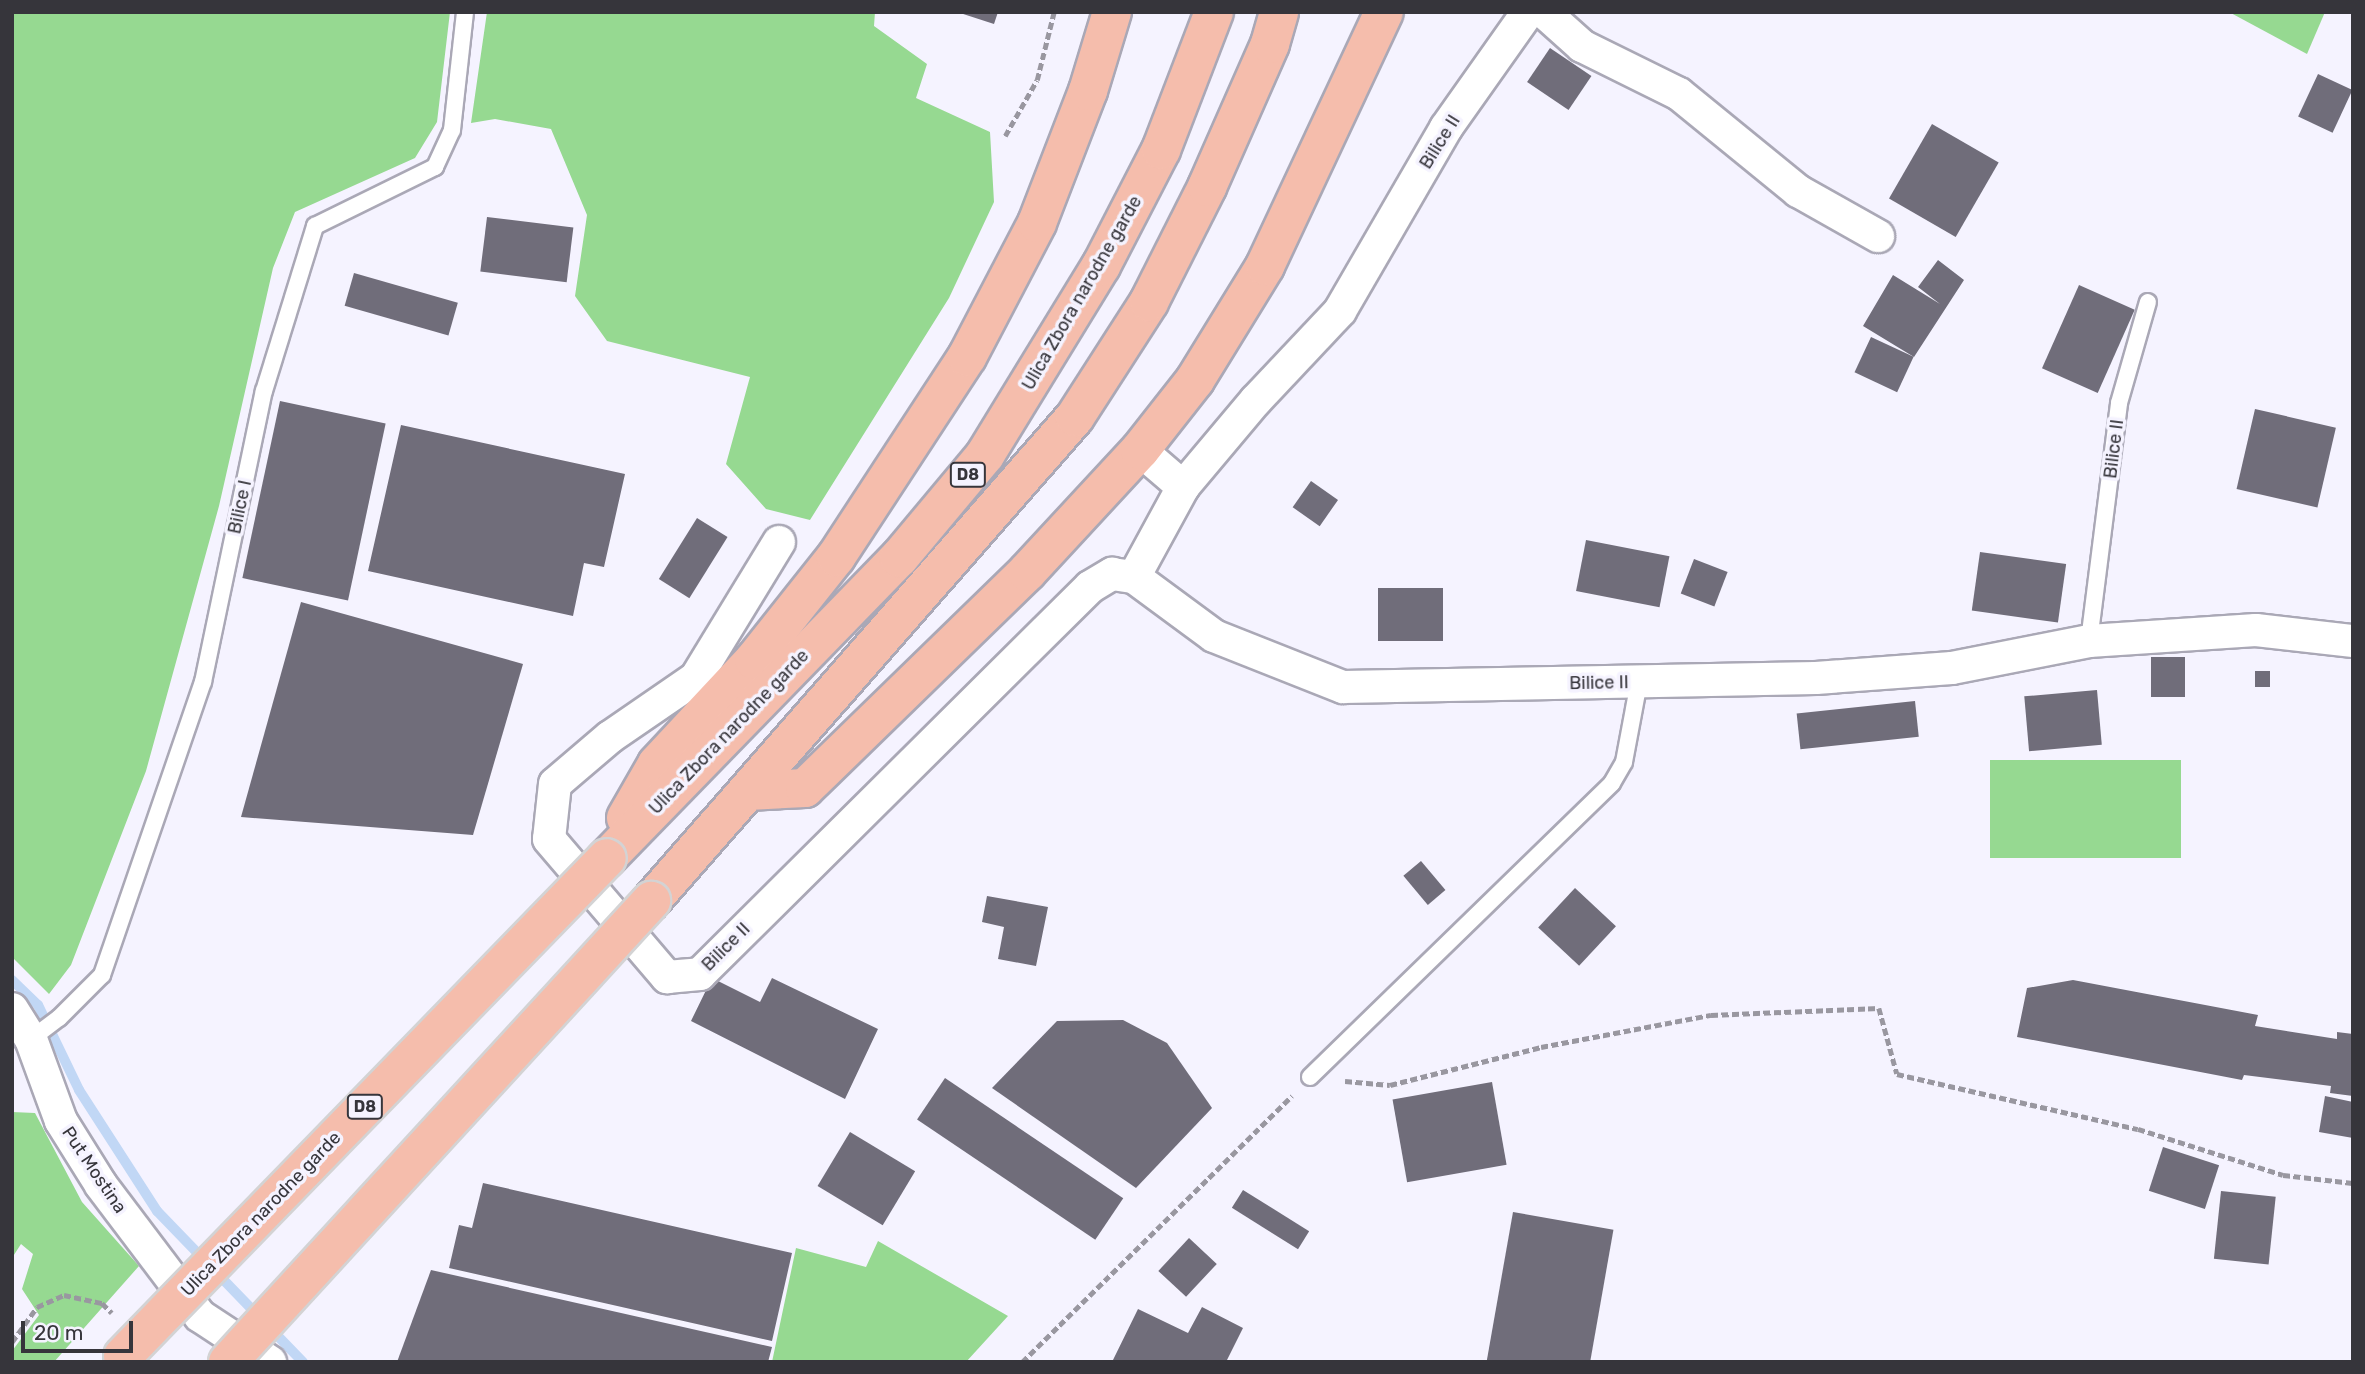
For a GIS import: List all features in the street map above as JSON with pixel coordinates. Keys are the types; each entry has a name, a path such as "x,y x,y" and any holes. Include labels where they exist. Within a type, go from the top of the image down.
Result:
{"highway":[{"path":"607,858 657,764 791,617 967,357 1037,223 1088,91 1112,12"},
{"name":"Ulica Zbora narodne garde","path":"121,1347 607,858 899,558 985,455 1095,277 1161,150 1214,12"},
{"name":"D8","path":"228,1362 651,901 1075,417 1149,302 1202,199 1270,44 1279,12"},
{"path":"748,791 805,788 1027,572 1140,450 1195,380 1265,266 1384,12"}],"street":[{"name":"Bilice II","path":"1134,577 1183,487 1256,400 1340,311 1446,128 1528,12"},
{"path":"1544,12 1582,47 1679,94 1798,191 1878,236"},
{"path":"1140,450 1183,487"},
{"name":"Bilice II","path":"779,542 696,678 610,737 555,784 549,839 667,977 700,974 1090,587 1112,574 1134,577 1214,636 1343,687 1816,678 1952,668 2089,641 2256,630 2353,641"},
{"name":"Put Mostina","path":"12,1009 31,1039 61,1121 101,1185 200,1316 270,1362"}],"lane":[{"name":"Bilice I","path":"31,1039 60,1018 102,975 203,682 264,391 315,226 435,167 452,130 465,12"},
{"name":"Bilice II","path":"2089,641 2119,403 2148,302"},
{"path":"1310,1077 1612,783 1624,762 1639,682"}],"path":[{"path":"1005,136 1037,80 1054,12"},
{"path":"1022,1362 1310,1077 1390,1085 1541,1047 1711,1015 1880,1008 1897,1074 2138,1129 2283,1175 2353,1183"},
{"path":"12,1342 37,1307 64,1295 102,1303 121,1347"}],"green space":[{"path":"12,12 450,12 437,122 415,158 295,212 273,268 219,506 146,771 71,965 49,994 12,957"},
{"path":"487,12 875,12 874,26 927,64 916,98 990,132 994,202 949,298 810,520 766,509 726,464 750,377 607,341 575,296 587,215 551,129 495,119 471,123"},
{"path":"2229,12 2325,12 2307,54"},
{"path":"1990,760 2181,760 2181,858 1990,858"},
{"path":"12,1112 35,1113 82,1202 139,1266 54,1362 12,1362 12,1351 39,1315 22,1289 33,1254 21,1244 12,1258"},
{"path":"878,1241 1008,1316 966,1362 772,1362 796,1248 866,1267"}],"building":[{"path":"957,12 998,12 994,24"},
{"path":"1550,48 1591,76 1569,110 1527,82"},
{"path":"2318,74 2352,90 2333,133 2298,117"},
{"path":"1932,124 1999,162 1956,237 1889,198"},
{"path":"487,217 573,228 567,282 480,272"},
{"path":"1938,260 1964,280 1914,357 1863,326 1893,275 1940,304 1918,287"},
{"path":"354,273 458,303 448,335 345,306"},
{"path":"2079,285 2135,310 2098,393 2042,368"},
{"path":"1871,337 1914,357 1897,392 1855,372"},
{"path":"280,401 386,423 348,600 242,578"},
{"path":"2255,409 2336,428 2317,508 2237,489"},
{"path":"401,425 625,474 604,567 584,563 573,616 368,571"},
{"path":"1311,481 1338,500 1320,526 1293,507"},
{"path":"697,518 728,537 689,598 659,579"},
{"path":"1586,540 1669,556 1660,607 1576,591"},
{"path":"1980,552 2066,564 2058,623 1972,610"},
{"path":"1694,559 1728,572 1714,606 1681,594"},
{"path":"1378,588 1443,588 1443,641 1378,641"},
{"path":"301,602 523,664 473,835 241,817"},
{"path":"2151,657 2185,657 2185,697 2151,697"},
{"path":"2255,671 2270,671 2270,687 2255,687"},
{"path":"2097,690 2102,745 2029,751 2024,696"},
{"path":"1915,701 1919,737 1800,749 1797,713"},
{"path":"1421,861 1445,890 1428,905 1403,876"},
{"path":"1575,888 1616,926 1579,966 1538,927"},
{"path":"987,896 1048,907 1036,966 998,959 1004,927 982,922"},
{"path":"712,978 760,1002 772,978 878,1029 845,1099 691,1021"},
{"path":"2073,980 2258,1015 2255,1026 2337,1039 2337,1032 2353,1034 2353,1096 2330,1093 2331,1086 2244,1075 2242,1080 2017,1037 2027,988"},
{"path":"1123,1020 1167,1043 1212,1108 1136,1188 992,1088 1057,1021"},
{"path":"945,1078 1123,1198 1095,1240 917,1119"},
{"path":"1492,1082 1507,1165 1407,1182 1393,1100"},
{"path":"2325,1096 2353,1102 2353,1138 2319,1132"},
{"path":"850,1132 915,1171 883,1225 818,1186"},
{"path":"2163,1147 2219,1165 2205,1209 2149,1191"},
{"path":"483,1183 792,1253 772,1341 449,1268 459,1225 472,1228"},
{"path":"1243,1190 1309,1231 1298,1249 1232,1208"},
{"path":"2221,1191 2276,1197 2269,1264 2214,1259"},
{"path":"1513,1212 1613,1230 1590,1362 1487,1362"},
{"path":"1189,1238 1217,1264 1186,1297 1158,1271"},
{"path":"431,1270 772,1347 768,1362 397,1362"},
{"path":"1202,1307 1243,1328 1226,1362 1112,1362 1138,1309 1188,1333"}],"waterway":[{"path":"12,980 38,1005 79,1090 157,1211 303,1362"}]}
